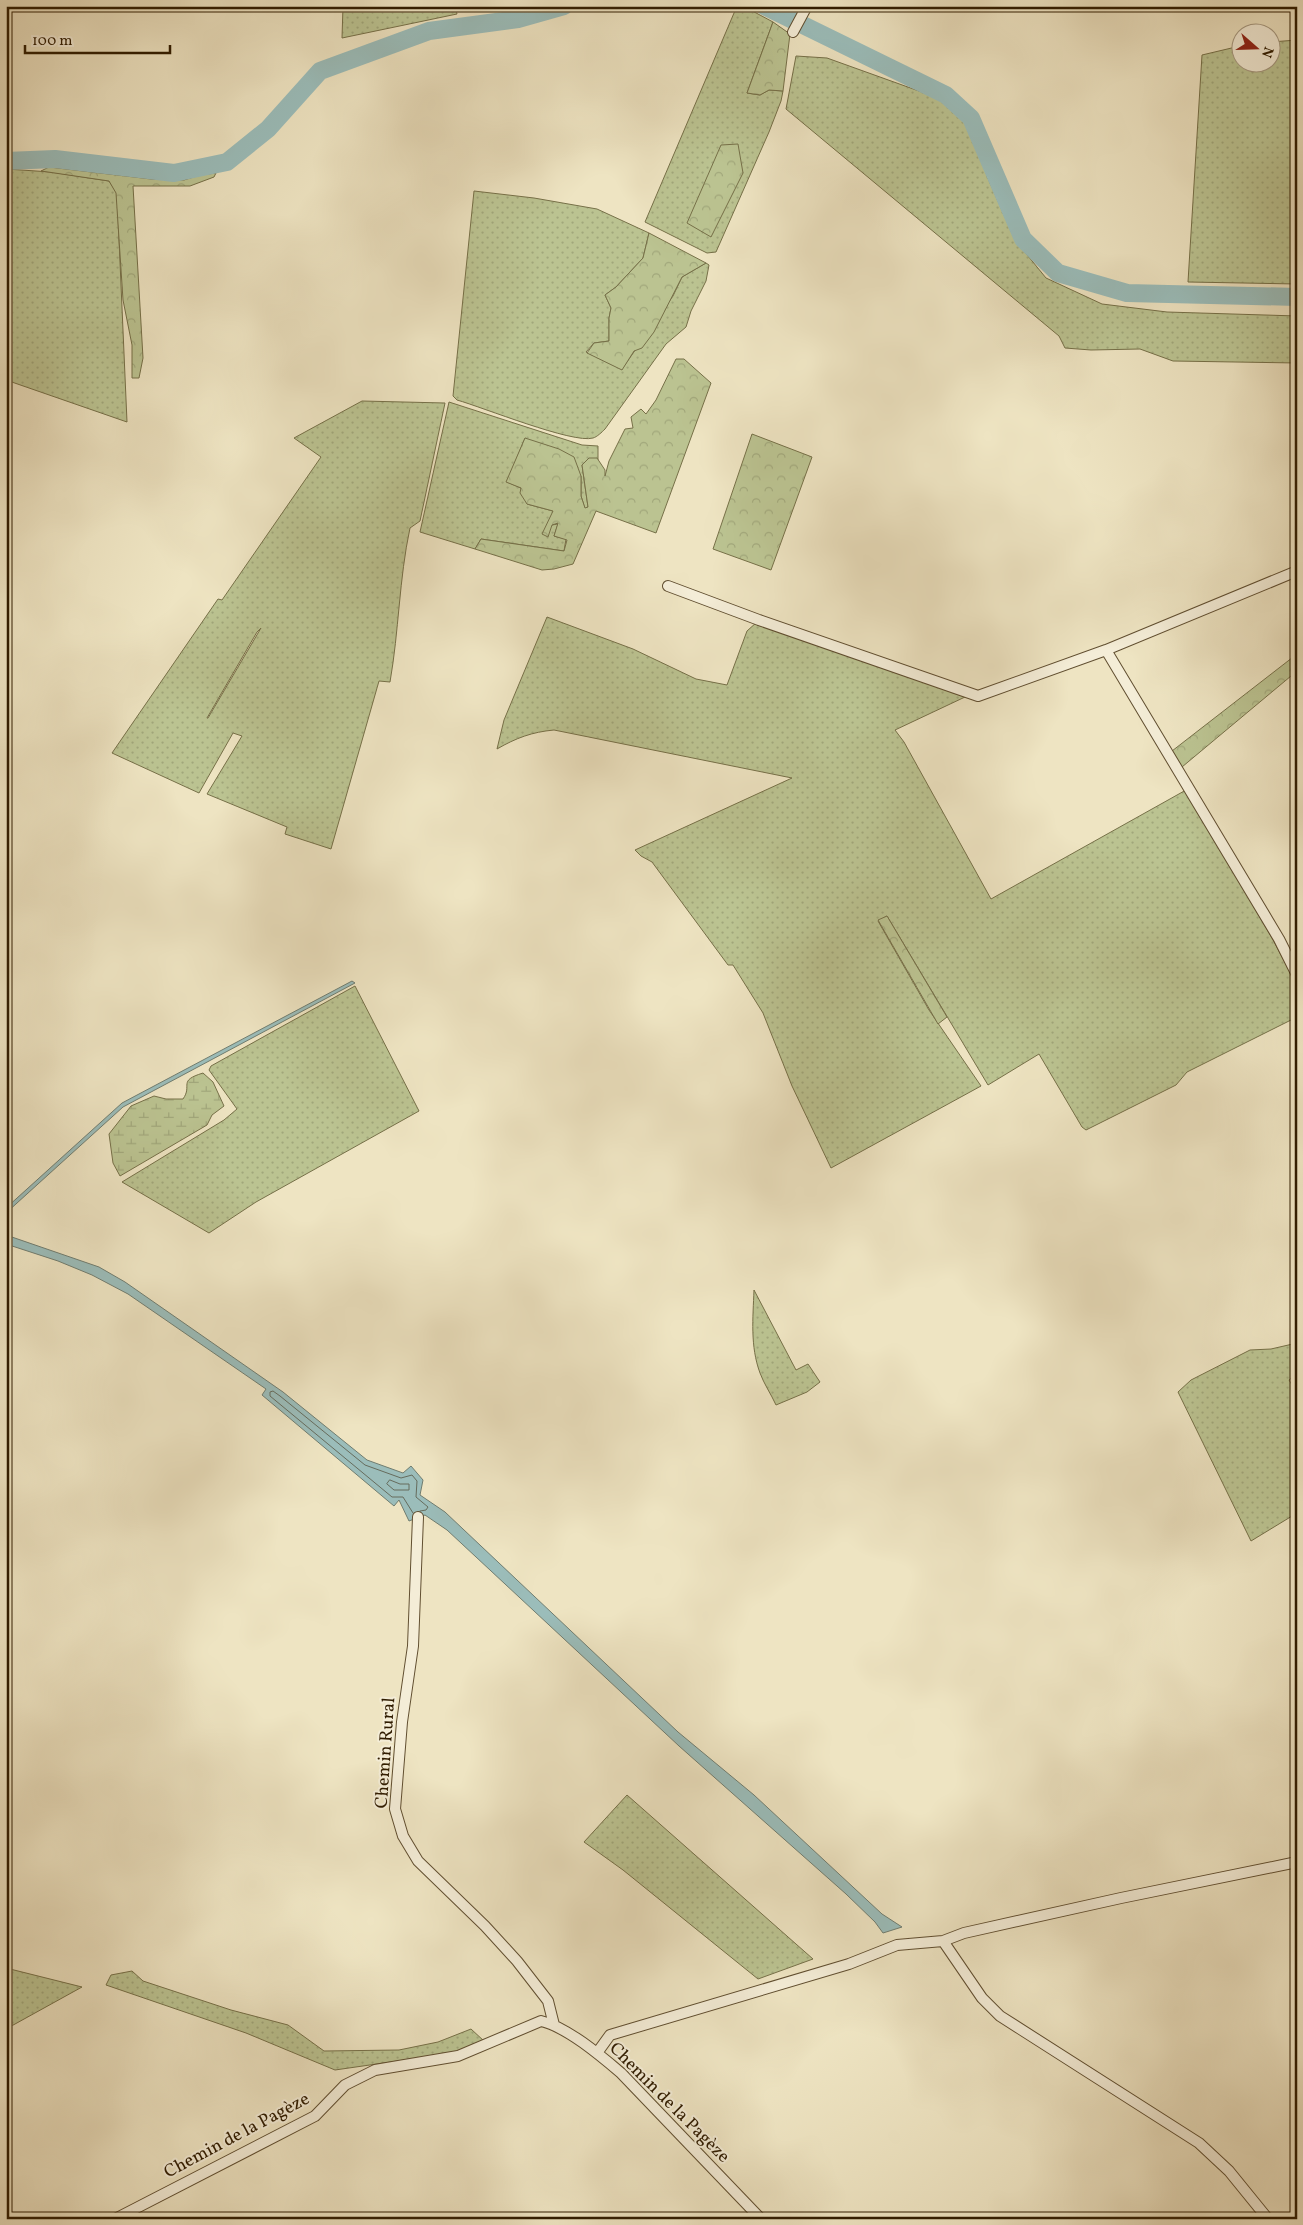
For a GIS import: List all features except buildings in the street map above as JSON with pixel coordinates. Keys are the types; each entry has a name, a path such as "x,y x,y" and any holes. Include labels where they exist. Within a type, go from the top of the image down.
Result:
{"street":[{"path":"793,32 805,9"},
{"path":"668,586 759,620 978,696 1106,650 1297,571"},
{"path":"1106,650 1279,939 1297,975"},
{"name":"Chemin Rural","path":"418,1517 413,1646 402,1722 395,1809 403,1836 418,1861 485,1926 517,1961 548,2001 554,2025"},
{"path":"597,2053 610,2036 849,1964 897,1945 943,1941 964,1933 1105,1901 1297,1862"},
{"path":"943,1941 982,1998 1000,2016 1199,2143 1229,2171 1268,2219"},
{"name":"Chemin de la Pagèze","path":"114,2219 315,2116 345,2085 375,2070 458,2056 534,2022 541,2021 554,2025 597,2053 621,2073 761,2219"}],"green space":[{"path":"343,6 455,6 457,14 342,38"},
{"path":"737,6 743,6 773,22 747,93 760,95 769,90 783,91 769,132 716,252 707,253 645,222"},
{"path":"773,22 790,34 783,91 769,90 760,95 747,93"},
{"path":"1297,40 1297,284 1188,282 1202,55 1230,48 1230,72 1280,72 1280,41"},
{"path":"796,56 827,58 944,100 971,128 987,176 1015,240 1046,278 1102,304 1167,312 1297,316 1297,363 1173,361 1140,349 1091,350 1065,348 1059,336 786,109"},
{"path":"738,144 743,173 711,237 687,223 721,145"},
{"path":"49,167 151,179 184,180 216,173 214,177 190,186 133,186 143,358 139,378 132,378 132,345 123,300 116,193 109,181 41,171"},
{"path":"6,169 51,172 109,181 117,193 127,422 6,380"},
{"path":"474,191 534,198 597,209 649,233 643,258 616,287 605,295 611,308 609,341 594,343 586,352 622,369 673,296 682,277 706,263 709,265 706,281 691,311 686,327 666,344 605,429 593,438 567,436 527,424 457,400 453,396"},
{"path":"649,233 706,263 682,277 654,332 642,348 634,351 622,370 587,353 594,343 609,341 611,308 605,295 616,287 643,258"},
{"path":"676,359 684,359 711,383 656,533 596,511 573,564 542,570 475,549 481,539 564,551 567,540 554,536 558,523 552,525 548,537 542,534 553,511 527,504 520,493 521,488 506,482 525,438 559,449 574,457 581,476 581,496 585,508 588,507 582,465 589,458 597,458 605,470 605,476 609,461 625,429 633,428 631,417 641,409 646,414 656,400"},
{"path":"362,401 445,403 420,521 410,528 406,547 390,682 379,681 331,849 285,834 287,827 207,794 242,736 233,733 199,793 112,753 218,599 222,600 321,457 294,438","holes":["261,628 208,718 257,632"]},
{"path":"449,402 582,445 598,446 598,460 582,465 588,507 585,509 581,496 581,476 525,438 507,482 521,488 527,504 553,511 552,525 558,524 554,536 566,539 564,551 481,539 475,549 420,532"},
{"path":"752,434 812,457 771,570 713,549"},
{"path":"547,617 633,649 696,679 727,685 747,631 757,622 965,697 895,730 904,742 991,899 1186,790 1272,938 1297,985 1297,1017 1187,1072 1176,1085 1086,1130 1082,1127 1039,1054 988,1085 887,916 878,921 929,1010 981,1086 831,1168 792,1086 763,1013 733,965 728,965 652,862 635,850 792,778 554,730 524,736 497,749 504,720"},
{"path":"1297,654 1297,671 1182,767 1172,751"},
{"path":"887,916 947,1017 938,1024 878,920"},
{"path":"355,986 419,1111 256,1202 209,1233 122,1182 224,1120 237,1109 209,1070 211,1066"},
{"path":"203,1073 213,1082 224,1106 212,1115 207,1125 120,1176 113,1163 109,1134 131,1106 154,1096 166,1099 183,1099 190,1078"},
{"path":"754,1290 796,1370 808,1364 820,1382 807,1392 776,1405 762,1377 755,1353 753,1332"},
{"path":"1297,1343 1297,1374 1289,1380 1297,1393 1297,1513 1251,1541 1178,1392 1191,1380 1250,1350 1271,1349"},
{"path":"627,1795 813,1959 758,1979 623,1870 584,1842"},
{"path":"6,1968 82,1987 6,2029"},
{"path":"132,1971 143,1981 231,2010 288,2025 324,2051 399,2050 438,2042 471,2029 484,2041 453,2053 335,2070 246,2033 106,1985 111,1975"}],"water":[{"path":"352,981 355,983 123,1107 6,1213 6,1208 122,1103"},
{"path":"6,1235 99,1267 125,1282 283,1392 367,1460 403,1473 411,1466 423,1480 420,1495 445,1512 678,1732 754,1795 882,1914 902,1927 883,1933 875,1922 846,1894 679,1746 447,1530 425,1515 409,1521 399,1500 394,1506 262,1395 266,1389 128,1294 92,1275 58,1261 6,1244"}],"waterway":[{"path":"6,161 55,159 174,173 227,162 268,129 320,71 429,31 518,19 564,6"},
{"path":"764,6 946,95 971,118 1023,239 1058,273 1127,293 1297,297"}]}
